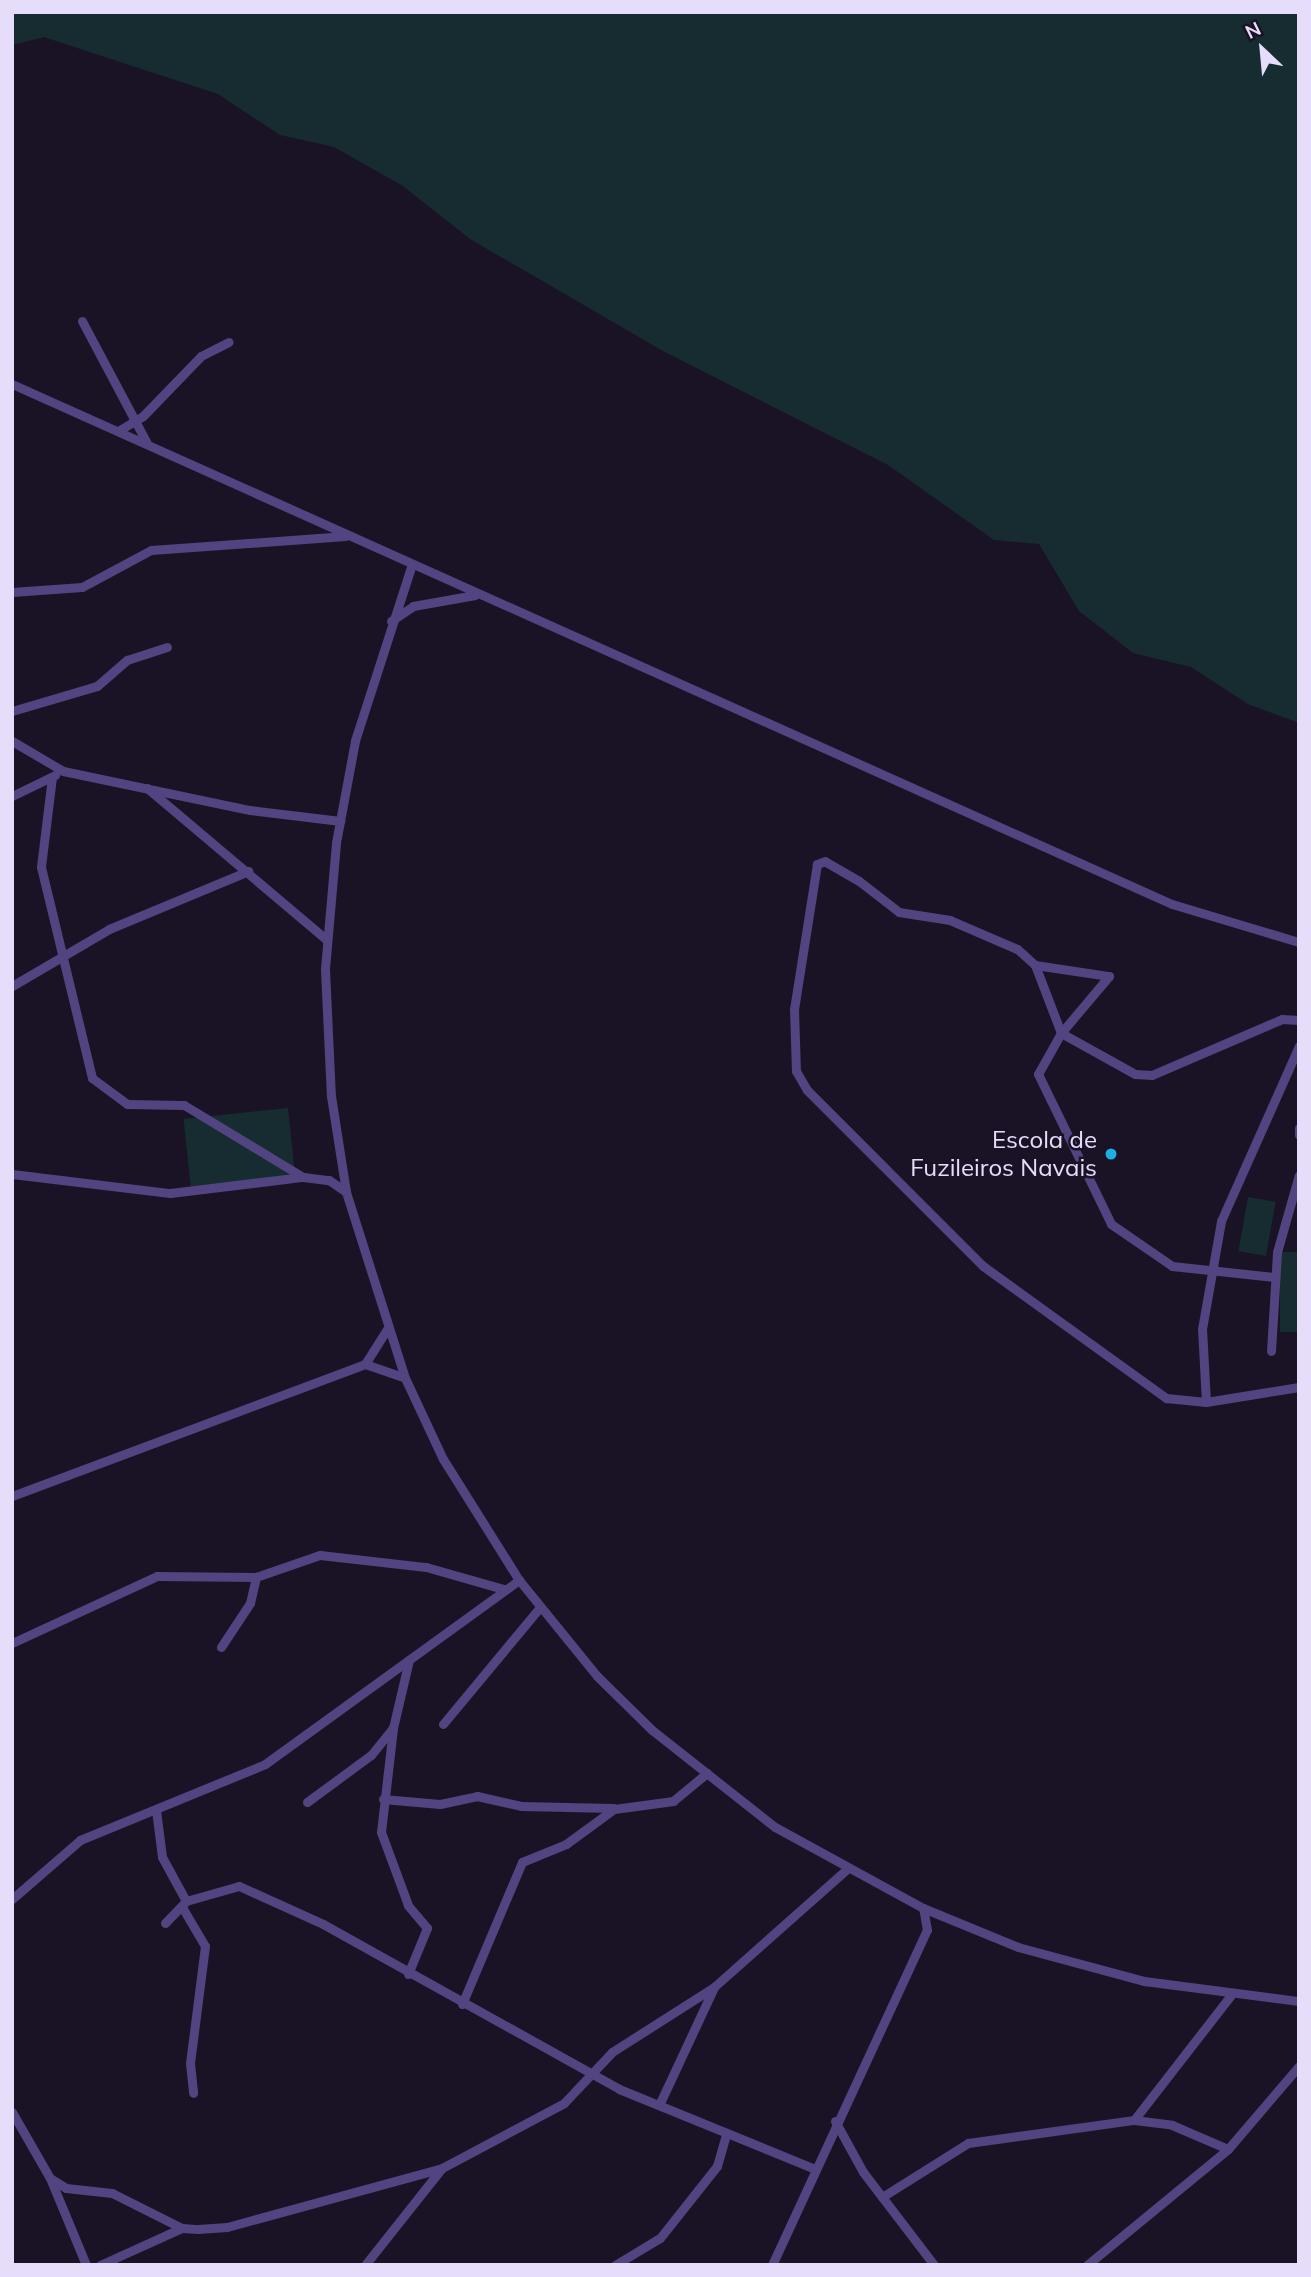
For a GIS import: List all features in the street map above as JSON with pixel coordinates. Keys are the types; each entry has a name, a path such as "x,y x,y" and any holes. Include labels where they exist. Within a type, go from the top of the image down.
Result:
{"street":[{"path":"82,321 146,443"},
{"path":"118,431 135,422 201,356 229,342"},
{"path":"12,384 477,595 1172,904 1299,942"},
{"path":"12,592 82,587 129,559 181,545 350,536"},
{"path":"412,564 391,621 355,741 340,821 326,939 331,1096 346,1192 387,1329 404,1378 443,1458 519,1580 634,1712 775,1827 847,1869 923,1908 953,1922 1053,1958 1231,1995 1299,2001"},
{"path":"391,621 432,600 477,595"},
{"path":"12,711 97,686 127,660 167,648"},
{"path":"12,741 63,771 340,821"},
{"path":"12,796 63,771"},
{"path":"51,777 41,867 96,1082 127,1104 184,1105 303,1177"},
{"path":"146,787 326,939"},
{"path":"1274,1277 1210,1274 1142,1251 1111,1224 1040,1084 1041,1064 1061,1033 1109,976 1035,965 1001,940 950,920 899,912 822,860 796,995 796,1071 807,1090 983,1266 1166,1398 1206,1402 1299,1387"},
{"path":"12,986 63,954 161,904 248,871"},
{"path":"1035,965 1061,1033 1144,1076 1282,1019 1299,1020"},
{"path":"1206,1402 1202,1329 1210,1274 1237,1177 1299,1046"},
{"path":"1299,1128 1299,1135"},
{"path":"321,1178 341,1162"},
{"path":"12,1174 170,1193 303,1177 321,1178 346,1192"},
{"path":"1272,1351 1274,1277 1299,1175"},
{"path":"12,1496 365,1364 387,1329"},
{"path":"365,1364 404,1378"},
{"path":"12,1643 157,1576 256,1577 327,1554 426,1567 503,1589"},
{"path":"221,1647 250,1603 256,1577"},
{"path":"12,1899 80,1840 265,1764 519,1580"},
{"path":"443,1724 540,1607"},
{"path":"408,1974 428,1927 408,1905 385,1847 383,1800 393,1728 410,1660"},
{"path":"307,1802 371,1755 393,1728"},
{"path":"383,1800 440,1804 477,1796 521,1806 614,1809 673,1801 706,1773"},
{"path":"461,2004 515,1870 614,1809"},
{"path":"156,1810 162,1857 205,1946 190,2063 193,2093"},
{"path":"100,2265 182,2228 227,2227 442,2168 564,2103 612,2052 714,1987 847,1869"},
{"path":"165,1923 184,1904 239,1886 593,2074 726,2134 815,2169"},
{"path":"772,2265 835,2121 927,1930 923,1908"},
{"path":"927,1930 953,1922"},
{"path":"660,2102 714,1987"},
{"path":"1134,2120 1231,1995"},
{"path":"1087,2265 1228,2150 1299,2066"},
{"path":"12,2112 50,2178 86,2265"},
{"path":"882,2197 968,2143 1134,2120 1172,2125 1228,2150"},
{"path":"835,2121 882,2197 934,2265"},
{"path":"615,2265 660,2238 717,2166 726,2134"},
{"path":"365,2265 442,2168"},
{"path":"50,2178 66,2188 112,2193 182,2228"}],"green space":[{"path":"12,12 1299,12 1299,723 1248,704 1191,667 1133,653 1079,611 1039,544 994,540 888,465 663,351 470,239 403,186 334,147 280,135 218,94 44,37 12,45"},
{"path":"288,1108 295,1176 191,1187 184,1119"},
{"path":"1248,1197 1276,1202 1266,1256 1238,1251"},
{"path":"1280,1252 1299,1252 1299,1332 1280,1332"}],"place":[{"name":"Escola de Fuzileiros Navais","path":"1111,1154"}]}
